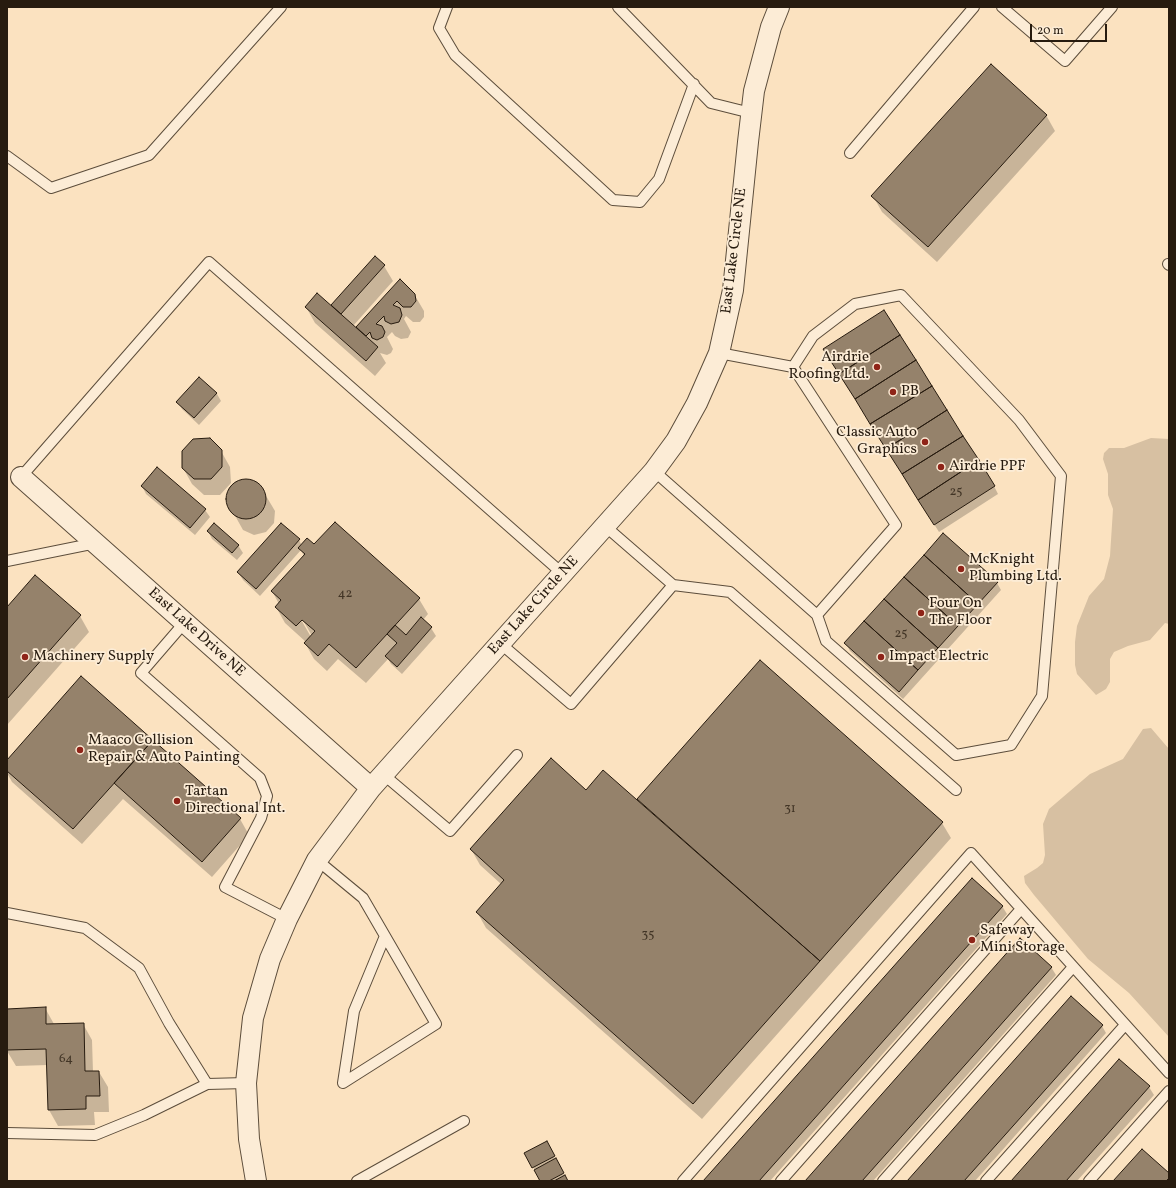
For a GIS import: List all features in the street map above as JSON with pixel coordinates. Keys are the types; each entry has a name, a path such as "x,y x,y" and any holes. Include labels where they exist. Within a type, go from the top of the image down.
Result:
{"street":[{"name":"East Lake Circle NE","path":"256,1181 249,1139 246,1083 253,1018 270,959 287,919 317,860 378,782 654,471 676,441 697,404 719,353 733,290 754,91 771,27 779,7"},
{"name":"East Lake Drive NE","path":"21,477 185,622 378,782"}],"lane":[{"path":"7,156 51,188 149,155 281,7"},
{"path":"447,7 438,28 455,55 613,200 640,202 659,179 694,84"},
{"path":"618,7 711,103 752,113"},
{"path":"850,153 974,7"},
{"path":"1002,7 1065,62 1112,7"},
{"path":"21,477 209,262 563,574"},
{"path":"654,471 817,615 826,641 956,755 1011,745 1042,696 1061,476 1019,420 901,295 855,304 813,336 793,367"},
{"path":"719,353 793,367 896,525 817,615"},
{"path":"605,526 673,585 730,592 956,790"},
{"path":"7,561 96,543"},
{"path":"501,644 570,704 673,585"},
{"path":"185,622 141,673 260,778 267,796 261,818 225,887 287,919"},
{"path":"378,782 450,832 518,754"},
{"path":"683,1181 971,853 1169,1073"},
{"path":"317,860 363,898 436,1024 343,1083 354,1010 385,936"},
{"path":"781,1181 1021,909"},
{"path":"7,913 85,928 138,968 207,1084"},
{"path":"883,1181 1073,967"},
{"path":"986,1181 1125,1025"},
{"path":"7,1134 95,1135 144,1115 207,1084 246,1083"},
{"path":"1089,1181 1169,1091"},
{"path":"357,1181 464,1121"}],"shaded area":[{"path":"1151,438 1169,439 1169,624 1165,623 1150,640 1128,646 1114,652 1110,659 1110,682 1106,689 1096,695 1077,674 1075,665 1075,642 1077,626 1089,596 1104,579 1110,556 1113,509 1108,495 1108,474 1103,459 1104,453 1109,448 1124,448"},
{"path":"1151,728 1169,749 1169,1037 1129,993 1088,959 1034,895 1025,883 1024,876 1043,863 1045,855 1043,824 1049,809 1090,774 1123,759 1143,729"}],"building":[{"path":"991,64 1047,115 928,247 871,196"},
{"path":"375,256 385,265 341,314 331,305"},
{"path":"400,279 415,294 416,301 411,307 403,307 397,301 393,305 400,308 402,315 399,322 391,324 385,321 384,316 376,324 382,326 385,332 383,337 377,340 372,338 370,332 366,336 356,327"},
{"path":"317,293 378,347 366,361 305,307"},
{"path":"884,310 900,335 839,374 823,349"},
{"name":"Airdrie Roofing Ltd.","path":"900,335 916,360 855,399 839,374"},
{"name":"PB","path":"916,360 932,386 870,424 855,399"},
{"path":"199,377 217,393 194,418 176,402"},
{"path":"932,386 947,410 886,449 870,424"},
{"name":"Classic Auto Graphics","path":"947,410 963,436 902,474 886,449"},
{"name":"Airdrie PPF","path":"963,436 979,460 918,500 902,474"},
{"path":"210,438 222,450 222,467 211,479 194,479 182,468 182,451 193,439"},
{"path":"979,460 995,486 934,525 918,500"},
{"path":"157,467 206,509 190,528 141,486"},
{"path":"246,479 257,482 263,488 266,499 263,510 257,516 246,519 235,516 229,510 226,499 229,488 235,482"},
{"path":"335,522 420,598 356,668 329,644 318,656 304,643 315,631 302,620 296,626 275,607 281,600 271,591 305,554 298,548 307,538 314,544"},
{"path":"214,523 239,545 232,553 207,531"},
{"path":"281,523 300,539 256,589 237,572"},
{"name":"McKnight Plumbing Ltd.","path":"943,533 998,582 978,604 924,555"},
{"path":"924,555 978,604 958,626 904,577"},
{"name":"Machinery Supply","path":"35,575 81,615 7,699 7,607"},
{"name":"Four On The Floor","path":"904,577 958,626 938,648 884,599"},
{"path":"884,599 938,648 918,670 864,621"},
{"path":"421,617 432,627 397,667 385,656 397,643 387,634 395,625 406,635"},
{"name":"Impact Electric","path":"864,621 918,670 899,692 844,643"},
{"path":"760,660 943,822 820,961 637,799"},
{"name":"Maaco Collision Repair & Auto Painting","path":"81,676 153,740 73,829 7,771 7,760"},
{"name":"Tartan Directional Int.","path":"153,740 241,818 202,862 114,783"},
{"path":"551,758 586,790 603,770 820,961 693,1104 476,912 504,880 470,849"},
{"path":"972,878 1003,906 759,1181 703,1181"},
{"path":"1020,938 1052,967 862,1181 805,1181"},
{"path":"1071,996 1103,1025 964,1181 907,1181"},
{"path":"46,1007 46,1024 84,1023 85,1071 99,1071 100,1096 86,1096 86,1109 48,1110 46,1049 7,1050 7,1009"},
{"path":"1119,1059 1150,1086 1066,1181 1011,1181"},
{"path":"547,1141 555,1156 532,1168 524,1153"},
{"path":"1142,1149 1169,1173 1169,1178 1166,1181 1113,1181"},
{"path":"556,1158 564,1173 549,1181 540,1181 534,1170"},
{"path":"565,1175 568,1181 554,1181"}],"place":[{"name":"Airdrie Roofing Ltd.","path":"877,367"},
{"name":"PB","path":"893,392"},
{"name":"Classic Auto Graphics","path":"925,442"},
{"name":"Airdrie PPF","path":"941,467"},
{"name":"McKnight Plumbing Ltd.","path":"961,569"},
{"name":"Four On The Floor","path":"921,613"},
{"name":"Machinery Supply","path":"25,657"},
{"name":"Impact Electric","path":"881,657"},
{"name":"Maaco Collision Repair & Auto Painting","path":"80,750"},
{"name":"Tartan Directional Int.","path":"177,801"},
{"name":"Safeway Mini Storage","path":"972,940"}]}
